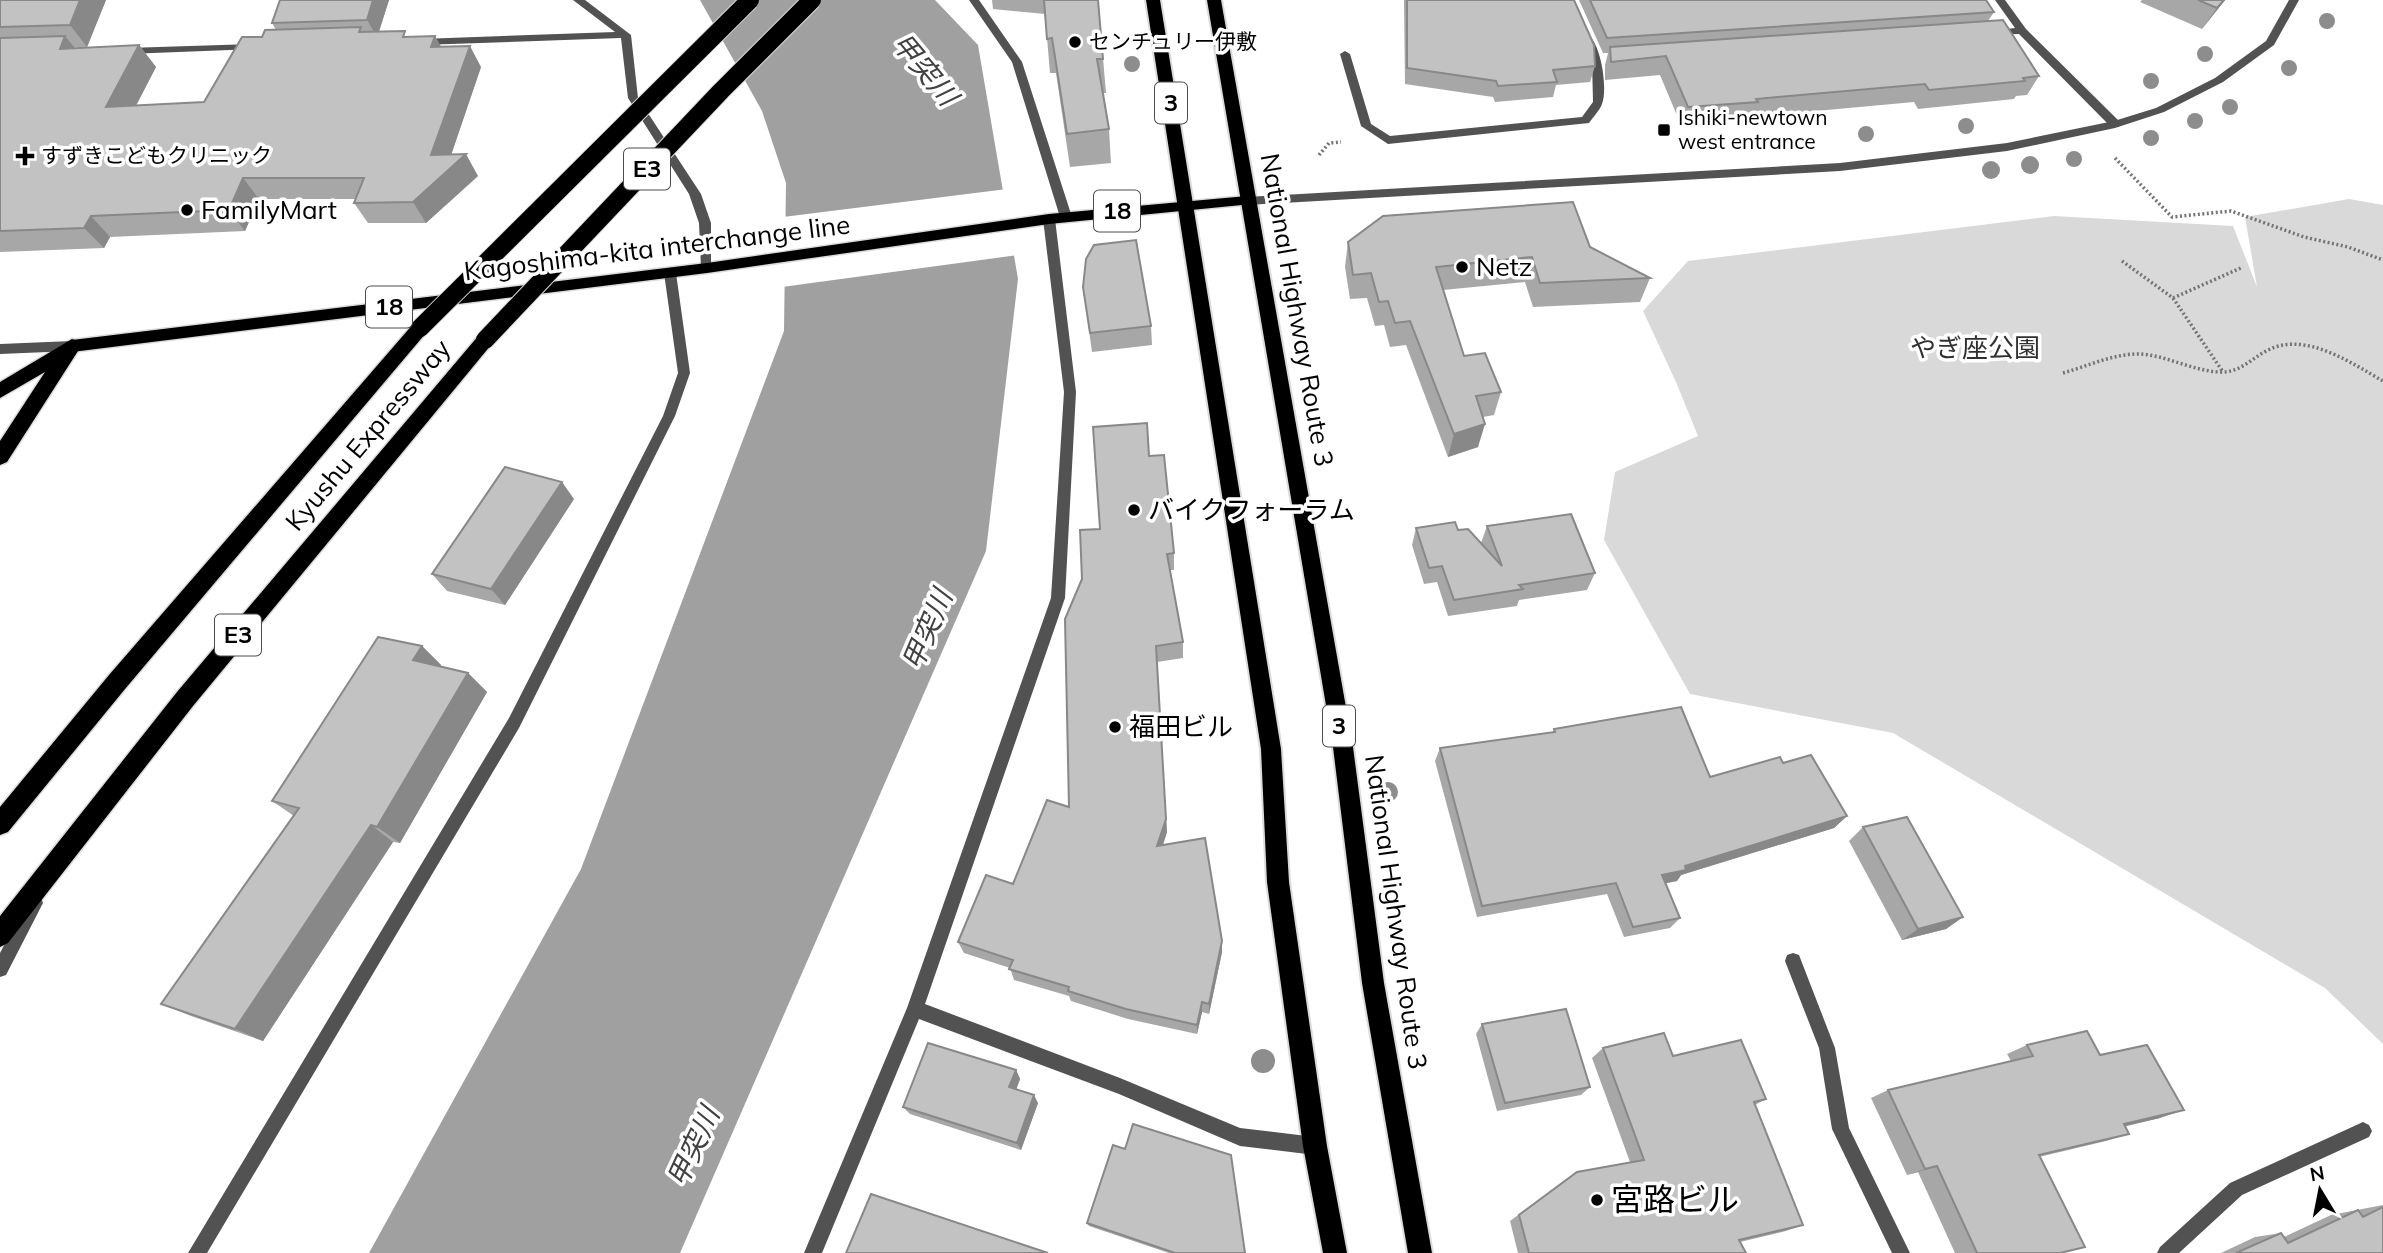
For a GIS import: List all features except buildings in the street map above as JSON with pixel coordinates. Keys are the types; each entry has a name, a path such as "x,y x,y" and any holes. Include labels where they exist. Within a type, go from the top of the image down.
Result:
{"highway":[{"name":"Kyushu Expressway","path":"0,824 117,682 420,328 750,0"},
{"name":"Kyushu Expressway","path":"0,935 185,699 485,340 702,111 812,0"},
{"name":"3","path":"1153,0 1271,749 1278,882 1315,1146 1335,1253"},
{"name":"National Highway Route 3","path":"1214,0 1343,747 1373,983 1420,1253"},
{"path":"0,391 72,346"},
{"path":"0,457 72,346"}],"main road":[{"name":"Kagoshima-kita interchange line","path":"72,346 670,273 1049,219 1247,201"}],"street":[{"path":"578,0 626,36 633,98 695,194 705,223 707,268"},
{"path":"974,0 1017,62 1066,218"},
{"path":"2000,0 2021,32 2115,124"},
{"path":"1247,201 1840,167 2007,147 2115,124 2160,110 2219,80 2270,43 2294,0"},
{"path":"1345,54 1366,127 1388,140 1585,120 1598,102 1597,60 1581,24"},
{"path":"1980,34 2021,32"},
{"path":"403,42 626,36"},
{"path":"111,51 264,47"},
{"path":"1597,60 1611,60"},
{"path":"813,1253 915,1009 1058,598 1070,392 1049,219"},
{"path":"197,1253 514,723 669,416 684,373 670,273"},
{"path":"0,349 72,346"},
{"path":"0,969 61,855"},
{"path":"1793,961 1827,1048 1841,1129 1900,1253"},
{"path":"915,1009 1120,1086 1240,1137 1315,1146"},
{"path":"2166,1253 2236,1189 2363,1131"}],"path":[{"path":"2115,158 2172,217 2231,211 2304,237 2348,247 2383,260"},
{"path":"2122,261 2173,298 2223,372"},
{"path":"2173,298 2243,267"},
{"path":"2063,373 2138,353 2193,368 2223,372 2249,365 2276,346 2294,345 2337,356 2383,381"}],"green space":[{"name":"やぎ座公園","path":"2349,199 2383,205 2383,1044 2325,988 1893,733 1690,694 1604,540 1615,472 1698,436 1643,311 1688,261 2054,216 2233,226 2257,287 2245,217"}],"water":[{"name":"甲突川","path":"700,0 935,0 978,45 1018,279 986,551 680,1253 369,1253 581,869 784,331 786,183 762,111"}],"pier":[{"path":"1007,189 1018,255 782,287 783,217"}],"place":[{"name":"センチュリー伊敷","path":"1075,42"},
{"name":"Ishiki-newtown west entrance","path":"1664,130"},
{"name":"すずきこどもクリニック","path":"25,156"},
{"name":"FamilyMart","path":"187,210"},
{"name":"Netz","path":"1462,267"},
{"name":"バイクフォーラム","path":"1134,510"},
{"name":"福田ビル","path":"1115,727"},
{"name":"宮路ビル","path":"1597,1200"}]}
